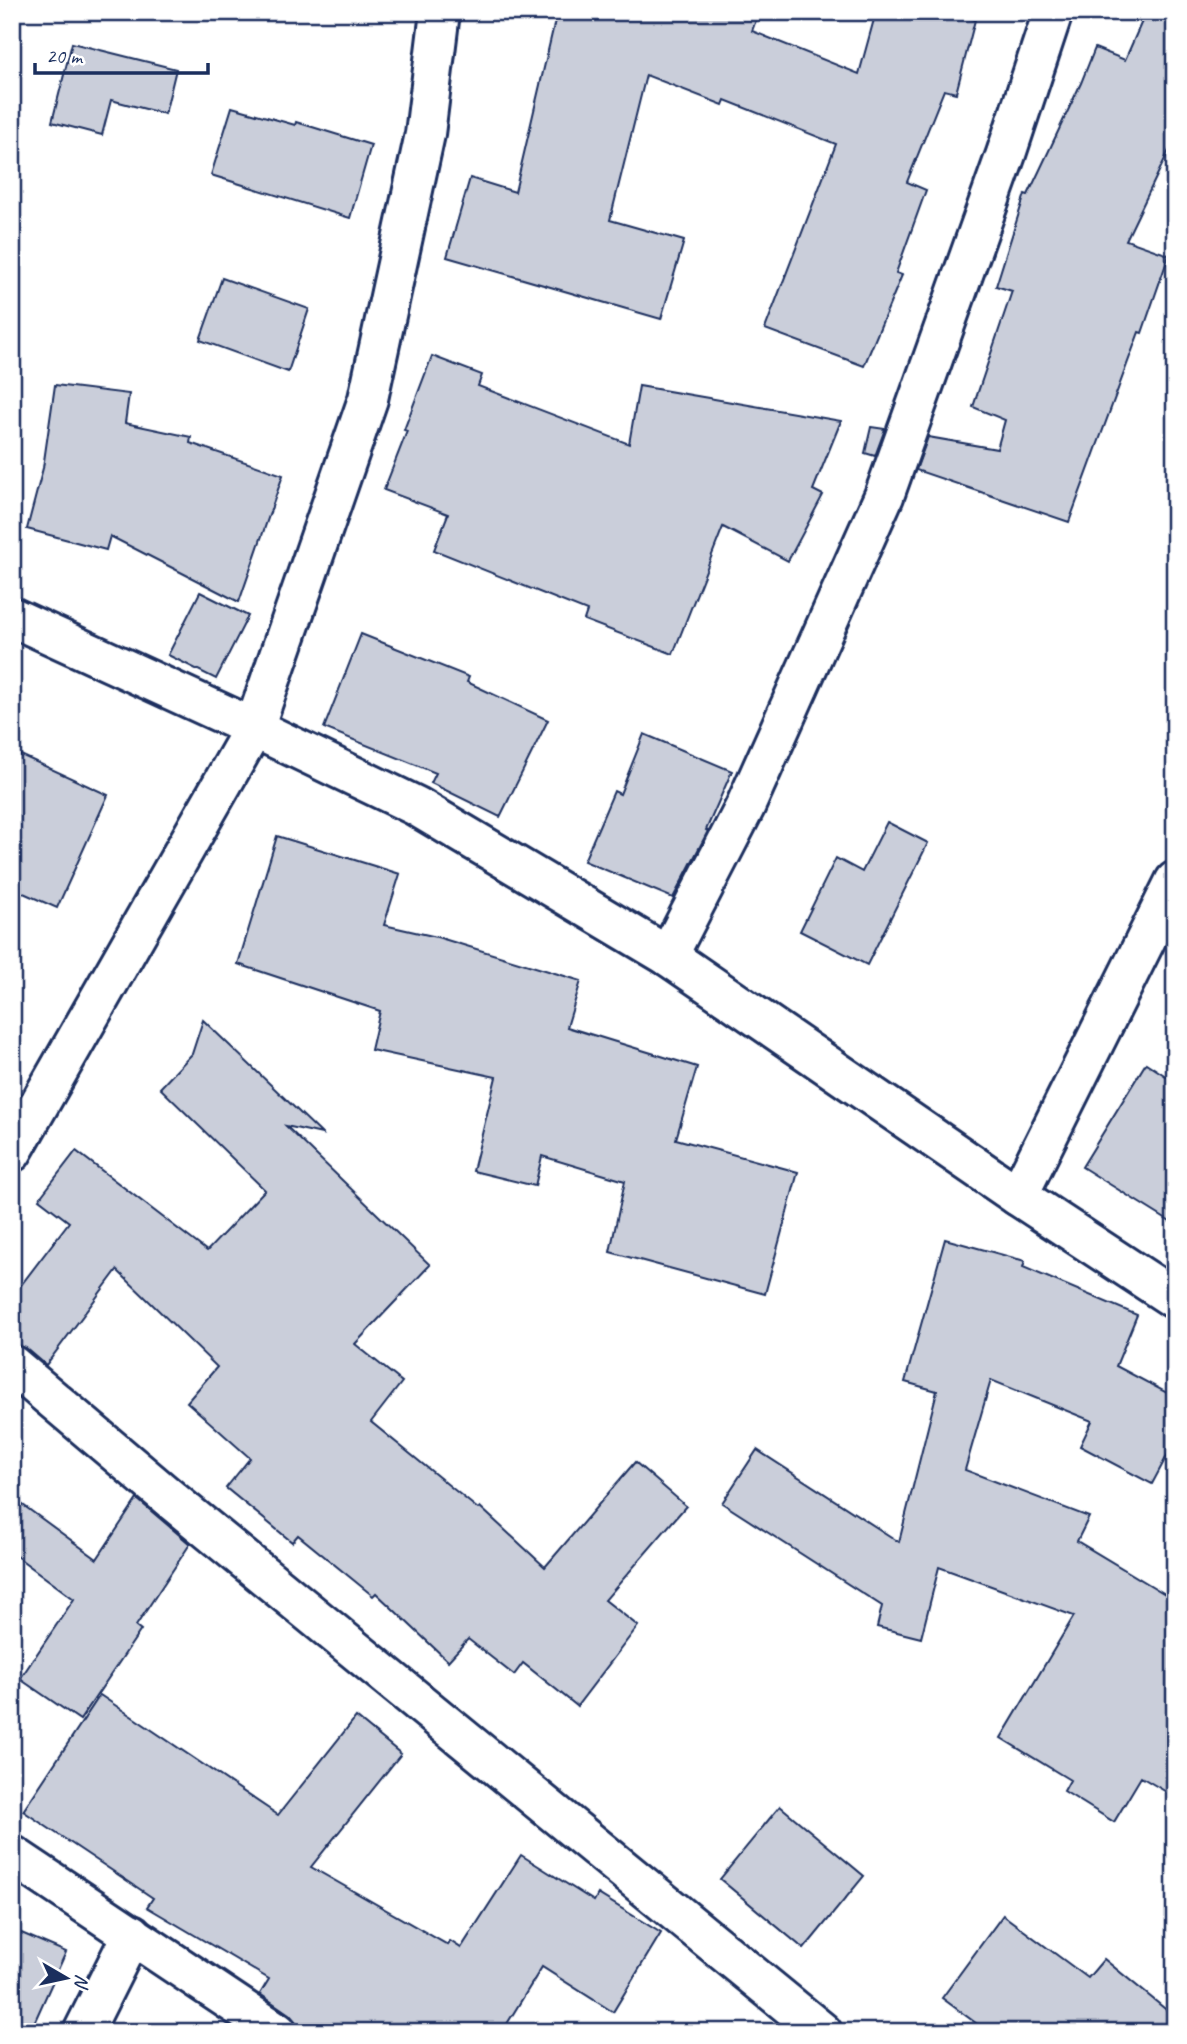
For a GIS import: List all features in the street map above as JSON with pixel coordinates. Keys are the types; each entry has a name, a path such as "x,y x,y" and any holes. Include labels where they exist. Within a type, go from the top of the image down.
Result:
{"street":[{"path":"12,1152 254,728 368,399 425,134 440,12"},
{"path":"668,956 745,807 884,496 1006,154 1053,12"},
{"path":"12,617 416,806 668,956 1018,1196 1175,1298"},
{"path":"1018,1196 1175,881"},
{"path":"12,1365 174,1502 822,2032"},
{"path":"12,1855 277,2032"},
{"path":"83,2032 132,1934"}],"building":[{"path":"557,12 759,12 752,31 859,74 876,12 946,12 975,20 956,93 944,90 907,182 926,190 896,273 902,275 864,366 765,329 836,144 725,100 723,105 646,75 610,220 684,241 661,319 447,257 470,178 515,192"},
{"path":"1146,12 1175,12 1175,138 1126,240 1169,255 1069,522 916,470 928,437 997,449 1005,420 973,407 1012,291 996,286 1025,194 1028,195 1095,48 1125,60"},
{"path":"72,43 176,69 165,114 111,100 102,135 52,122"},
{"path":"232,107 295,125 296,122 371,145 350,218 211,175"},
{"path":"222,278 309,309 288,372 200,340"},
{"path":"432,356 482,375 478,386 629,444 639,386 841,421 813,490 823,495 788,561 723,527 673,654 584,620 587,611 434,550 448,514 384,490"},
{"path":"55,385 129,394 125,423 191,437 190,443 283,475 239,602 110,536 106,550 27,529 43,468"},
{"path":"871,427 885,429 875,456 865,453"},
{"path":"200,592 248,616 216,679 168,655"},
{"path":"361,634 469,677 467,682 548,720 500,817 431,783 436,773 324,728"},
{"path":"644,734 732,771 706,830 708,831 673,898 584,861 614,791 620,794"},
{"path":"12,751 108,795 57,908 12,888"},
{"path":"887,822 928,843 867,965 800,931 836,858 862,872"},
{"path":"277,836 400,874 384,925 437,937 581,981 567,1027 697,1067 676,1139 798,1172 765,1294 610,1252 625,1181 542,1156 535,1186 473,1171 496,1077 371,1050 380,1011 238,964"},
{"path":"203,1020 322,1134 286,1126 430,1265 355,1344 402,1382 371,1422 478,1509 480,1507 545,1567 635,1462 686,1506 605,1600 638,1626 577,1706 523,1663 514,1675 468,1639 448,1661 376,1593 373,1596 298,1535 292,1542 226,1488 250,1458 187,1402 217,1367 117,1270 46,1365 26,1348 12,1344 12,1297 69,1222 39,1199 76,1151 207,1251 265,1190 160,1088 192,1054"},
{"path":"1146,1063 1175,1082 1175,1225 1082,1167"},
{"path":"945,1239 1025,1261 1023,1267 1137,1315 1116,1366 1175,1397 1175,1441 1152,1484 1080,1446 1092,1421 991,1380 965,1470 1089,1517 1077,1541 1175,1600 1175,1797 1141,1777 1114,1822 1064,1791 1070,1780 1001,1738 1074,1616 939,1567 921,1638 877,1627 882,1606 722,1503 757,1450 899,1542 937,1391 905,1382"},
{"path":"12,1497 97,1559 137,1499 190,1544 136,1626 141,1630 80,1720 20,1679 74,1599 12,1553"},
{"path":"100,1695 278,1815 356,1717 401,1754 311,1867 448,1945 450,1941 461,1948 521,1855 594,1901 598,1894 661,1933 613,2012 542,1967 502,2032 305,2032 298,2028 289,2014 260,1994 269,1979 147,1907 153,1898 23,1811"},
{"path":"780,1806 864,1876 804,1949 720,1879"},
{"path":"1003,1915 1088,1978 1104,1959 1175,2017 1175,2032 988,2032 942,1998"},
{"path":"12,1929 66,1952 30,2032 12,2032"}]}
